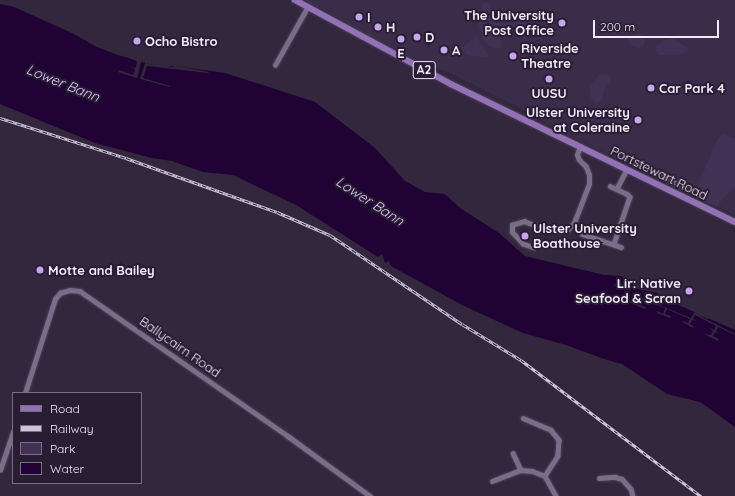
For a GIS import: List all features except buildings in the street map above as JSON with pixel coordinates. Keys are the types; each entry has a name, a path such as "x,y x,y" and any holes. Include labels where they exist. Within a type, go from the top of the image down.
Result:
{"main road":[{"name":"Portstewart Road","path":"295,0 307,8 451,84 735,222"}],"street":[{"path":"276,65 307,8"},
{"path":"534,248 523,244 512,232 512,225 524,221 542,228 560,230 568,229 574,223 589,184 589,174 586,167 579,160 577,155 580,146"},
{"name":"Portstewart Road","path":"646,168 685,187"},
{"path":"617,188 626,170"},
{"path":"610,186 627,194 630,199 614,244"},
{"path":"582,234 622,247"},
{"name":"Ballycairn Road","path":"25,392 55,299 60,293 70,290 80,291 288,436 370,496"},
{"path":"523,418 551,430 559,440 558,456 545,476"},
{"path":"0,470 12,435"},
{"path":"513,453 521,470"},
{"path":"492,481 521,470 532,471 545,476 556,496"},
{"path":"599,478 615,477 622,479 631,489 633,496"}],"shaded area":[{"name":"Ulster University at Coleraine","path":"304,0 735,0 735,215 562,132 520,108 448,72 421,63"}],"green space":[{"path":"484,2 488,2 490,3 490,11 484,12 481,9 481,5"},
{"path":"480,11 503,19 510,15 528,23 526,33 516,27 502,26 500,33 501,49 489,47 483,38 476,15"},
{"path":"476,32 480,43 490,58 467,55 462,47 474,39"},
{"path":"634,34 643,34 645,40 643,46 638,48 629,44 627,37"},
{"path":"672,38 689,49 678,55 659,55 656,51 656,46 663,41"},
{"path":"607,73 611,79 604,90 602,100 596,104 590,96 589,85 601,74"},
{"path":"722,134 735,139 735,186 717,207 693,197 717,140"}],"water":[{"name":"Lower Bann","path":"0,4 14,7 72,33 97,47 118,55 159,67 176,66 225,73 315,102 375,148 405,181 425,192 445,194 460,208 499,233 525,256 604,275 621,276 638,289 657,293 665,299 735,330 735,427 700,402 667,394 622,364 566,345 523,333 464,306 391,266 389,261 385,263 382,254 378,257 296,205 233,175 203,172 172,161 152,158 95,143 0,104"}],"pier":[{"path":"120,54 142,59 137,78 118,72 119,70 133,75 135,69 130,67 136,68 137,61"},
{"path":"146,60 147,64 173,67 176,64 176,66 209,72 147,66 143,78 170,87 140,79"},
{"path":"616,296 638,304 640,299 637,296 691,318 695,311 710,316 708,319 696,314 735,335 718,327 716,331 721,335 715,332 713,336 719,339 718,341 704,334 711,335 713,331 708,327 714,330 716,326 695,315 693,319 697,321 692,320 690,324 694,327 693,328 682,322 688,323 690,319 667,309 665,314 671,316 670,318 657,313 657,311 663,314 665,308 642,300 640,305 646,307 645,309"}],"railway":[{"path":"0,118 126,158 277,212 330,235 462,324 521,360 701,496"}],"place":[{"name":"I","path":"359,17"},
{"name":"The University Post Office","path":"562,23"},
{"name":"H","path":"378,27"},
{"name":"D","path":"417,37"},
{"name":"E","path":"401,39"},
{"name":"Ocho Bistro","path":"137,41"},
{"name":"A","path":"444,50"},
{"name":"Riverside Theatre","path":"513,56"},
{"name":"UUSU","path":"549,79"},
{"name":"Car Park 4","path":"651,88"},
{"name":"Ulster University at Coleraine","path":"638,120"},
{"name":"Ulster University Boathouse","path":"525,236"},
{"name":"Motte and Bailey","path":"40,270"},
{"name":"Lir: Native Seafood & Scran","path":"689,291"}]}
